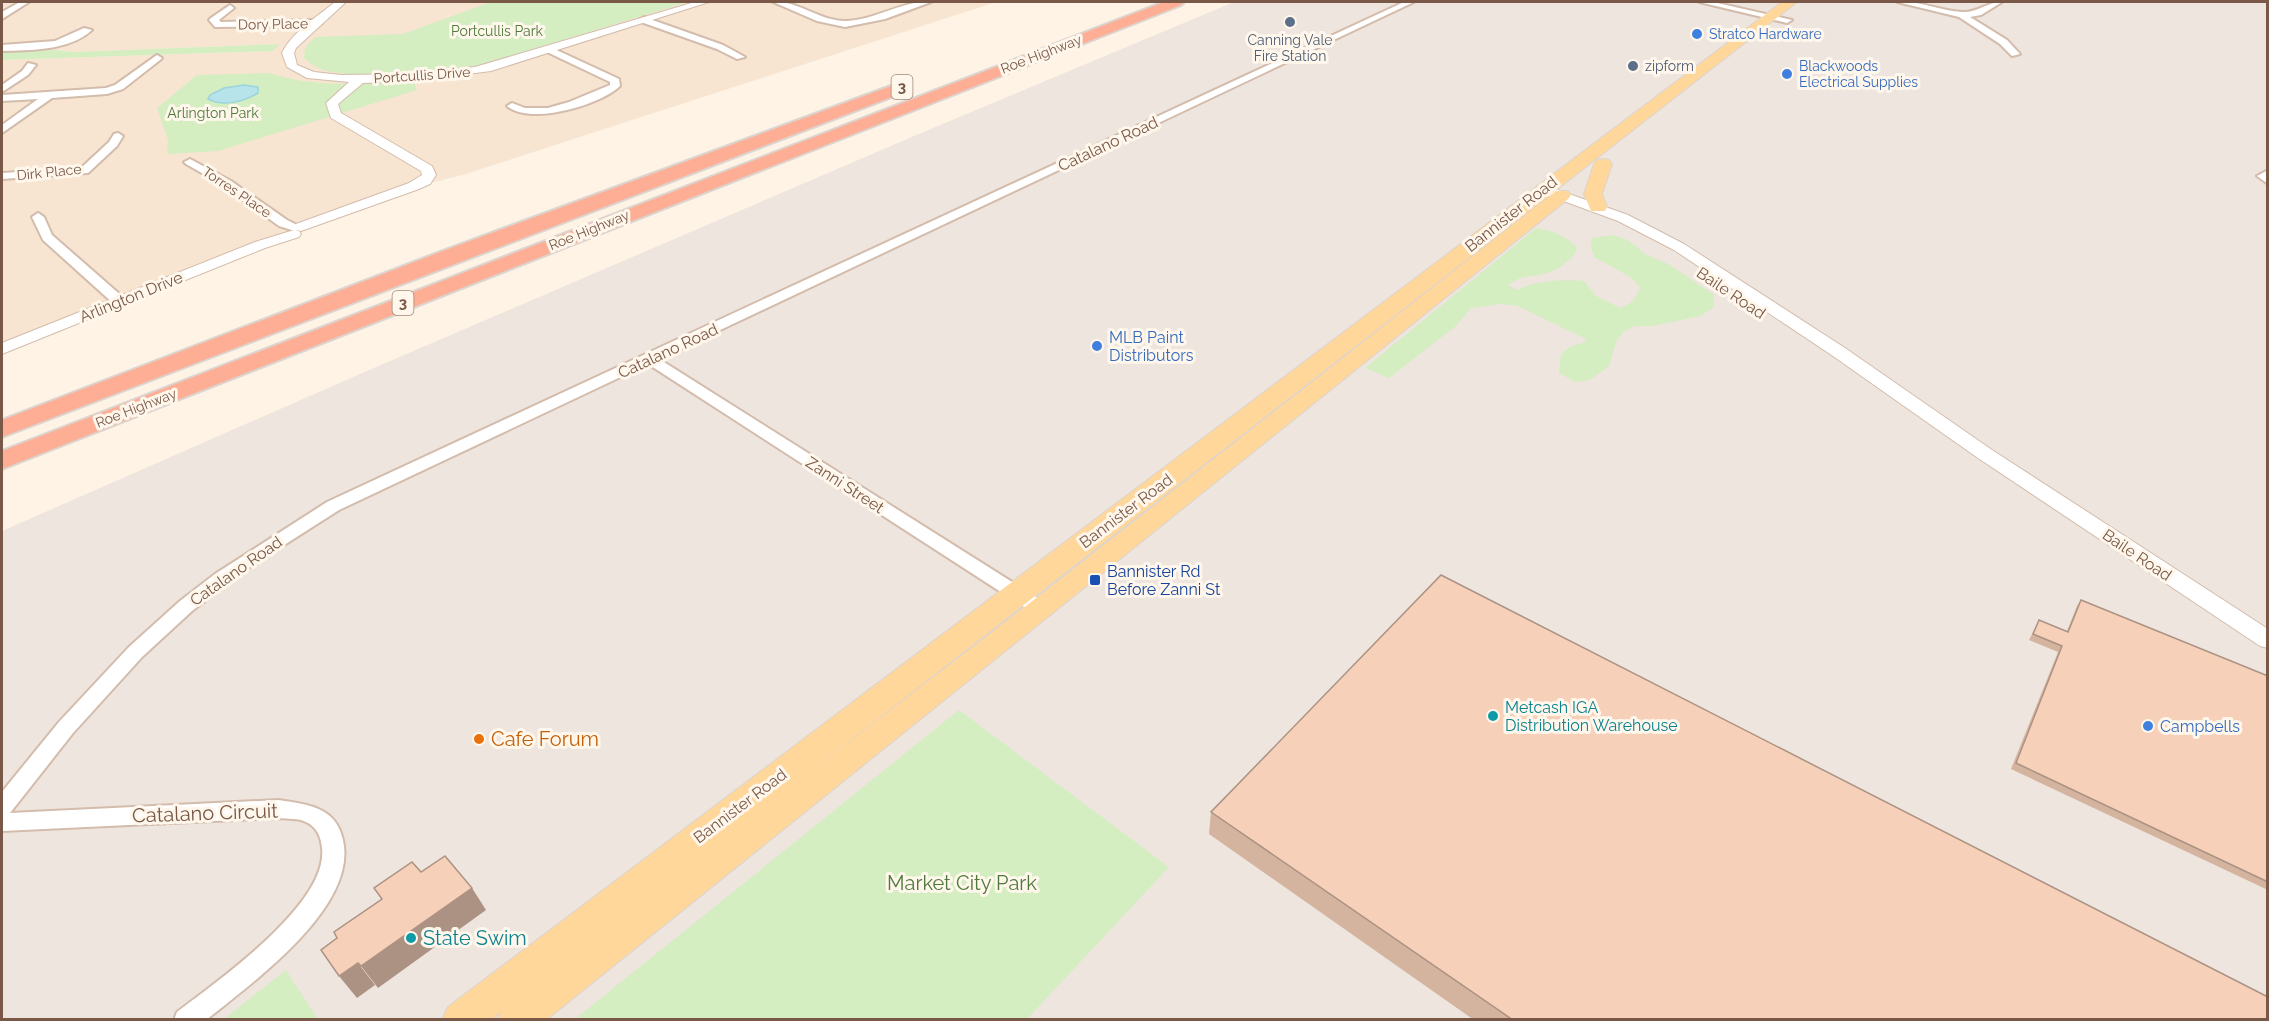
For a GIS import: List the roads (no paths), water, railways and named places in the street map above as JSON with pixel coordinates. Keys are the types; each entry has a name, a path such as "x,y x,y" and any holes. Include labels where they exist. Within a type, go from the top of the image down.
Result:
{"highway":[{"name":"Roe Highway","path":"2,460 1176,2"},
{"name":"Roe Highway","path":"2,429 903,86"},
{"path":"2,419 229,341"},
{"path":"2,471 198,383"}],"main road":[{"name":"Bannister Road","path":"516,1020 1041,609 1770,16 1796,4"},
{"name":"Bannister Road","path":"461,1020 1017,595 1549,195 1603,164 1787,20 1796,4"},
{"path":"1598,207 1593,194 1603,164"}],"street":[{"path":"2,16 25,2"},
{"name":"Portcullis Drive","path":"341,2 293,44 288,54 289,62 294,67 308,74 333,78 360,79 465,74 704,2"},
{"path":"777,2 835,23 860,22 911,3 927,2"},
{"name":"Catalano Road","path":"2,807 95,694 186,606 244,561 333,506 650,360 1410,2"},
{"path":"1703,2 1787,20"},
{"path":"1901,2 1962,15 1977,14 1998,2"},
{"name":"Dory Place","path":"230,8 214,20 218,25 317,23"},
{"path":"2,10 12,9"},
{"path":"1962,15 1974,25 2008,45 2015,54"},
{"path":"645,20 720,47 740,57"},
{"path":"2,48 60,44 72,40 87,30"},
{"path":"512,106 523,112 546,112 615,86 615,81 550,50"},
{"path":"2,98 106,91 118,87 157,58"},
{"path":"2,89 25,73 32,64"},
{"name":"Arlington Drive","path":"2,349 260,245 293,229 343,213 425,181 429,175 427,170 335,115 332,103 360,79"},
{"path":"2,130 48,96"},
{"name":"Dirk Place","path":"2,176 84,171 113,144 118,136"},
{"name":"Torres Place","path":"190,162 227,183 293,229"},
{"path":"2268,173 2263,176 2268,181"},
{"name":"Baile Road","path":"1549,195 1598,207 1664,238 1775,317 1839,352 1919,409 2268,640"},
{"name":"Baile Road","path":"1549,195 1656,244 1753,302"},
{"path":"38,217 47,237 119,301"},
{"name":"Zanni Street","path":"650,360 1041,609"},
{"name":"Catalano Circuit","path":"2,822 279,809 312,814 328,828 336,845 334,864 329,879 314,904 274,949 186,1020"}],"water":[{"path":"244,85 258,87 258,93 233,102 220,103 208,99 210,95 224,88"}],"place":[{"name":"Canning Vale Fire Station","path":"1290,22"},
{"name":"Stratco Hardware","path":"1697,34"},
{"name":"zipform","path":"1633,66"},
{"name":"Blackwoods Electrical Supplies","path":"1787,74"},
{"name":"MLB Paint Distributors","path":"1097,346"},
{"name":"Bannister Rd Before Zanni St","path":"1095,580"},
{"name":"Metcash IGA Distribution Warehouse","path":"1493,716"},
{"name":"Campbells","path":"2148,726"},
{"name":"Cafe Forum","path":"479,739"},
{"name":"State Swim","path":"411,938"}],"park label":[{"name":"Portcullis Park","path":"497,31"},
{"name":"Arlington Park","path":"213,113"},
{"name":"Market City Park","path":"962,883"}]}
